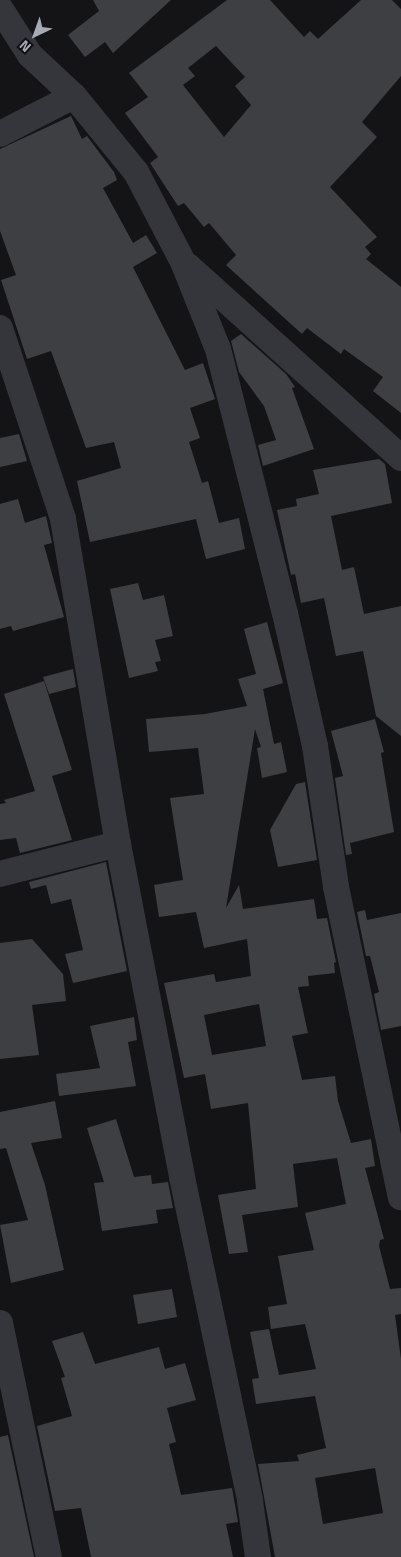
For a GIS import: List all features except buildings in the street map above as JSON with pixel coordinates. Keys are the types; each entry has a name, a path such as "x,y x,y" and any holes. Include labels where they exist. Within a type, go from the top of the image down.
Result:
{"street":[{"path":"0,8 30,55 74,96 136,172 183,262 218,348 285,613 315,746 336,887 401,1197"},
{"path":"0,134 74,96"},
{"path":"183,262 401,458"},
{"path":"0,328 63,519 118,844 182,1177 250,1501 258,1557"},
{"path":"0,874 118,844"},
{"path":"0,1323 49,1557"}]}
